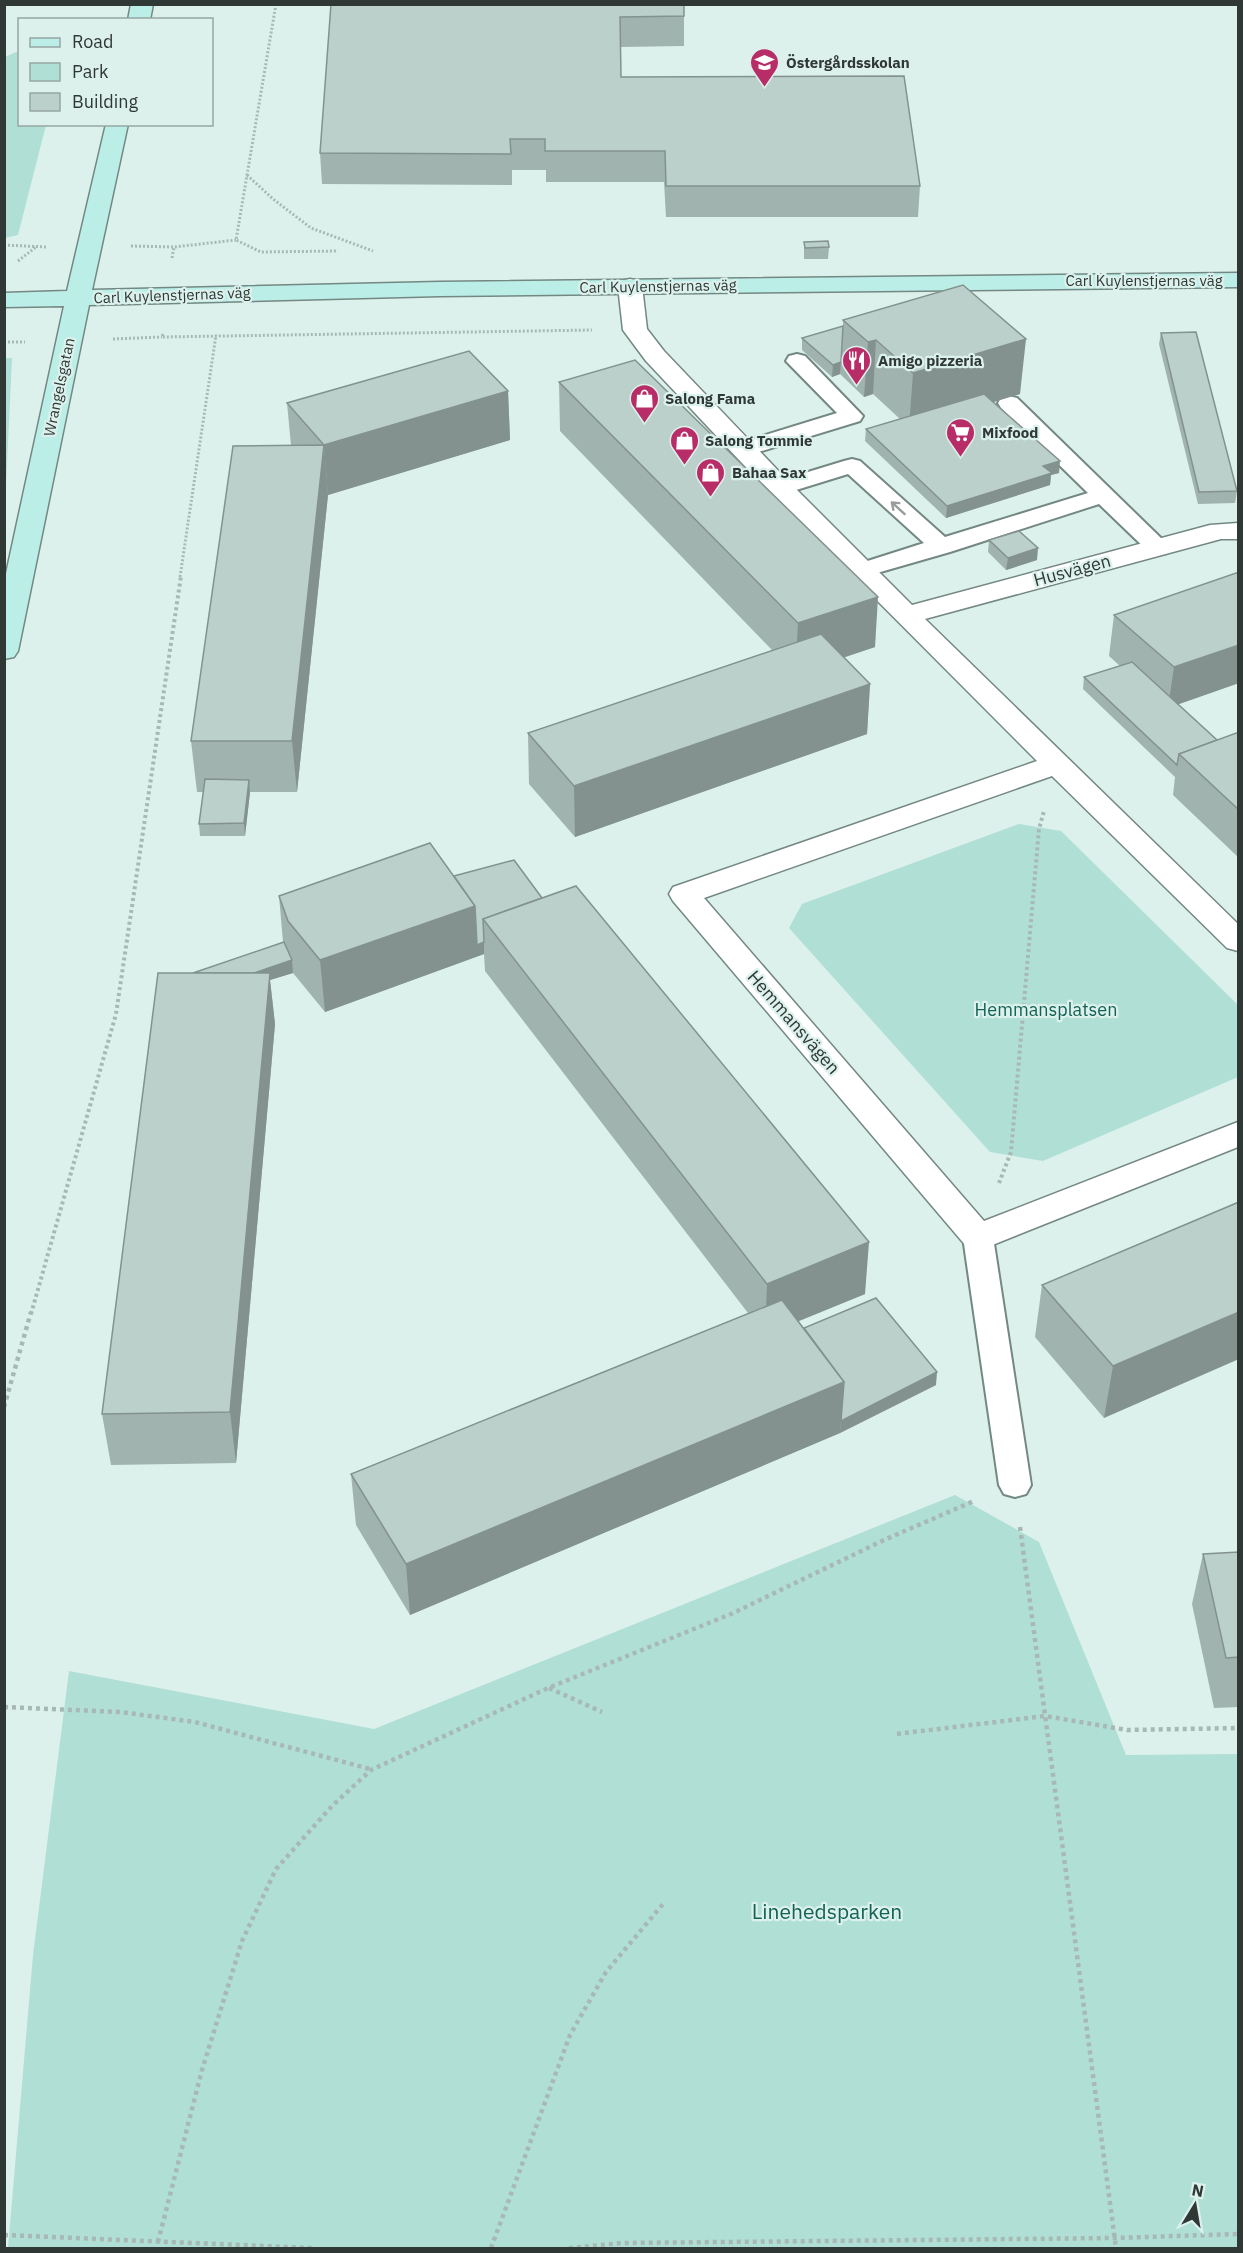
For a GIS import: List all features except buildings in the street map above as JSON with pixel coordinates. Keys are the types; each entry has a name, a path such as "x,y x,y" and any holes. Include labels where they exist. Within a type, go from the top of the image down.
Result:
{"street":[{"name":"Wrangelsgatan","path":"4,651 117,126"},
{"name":"Carl Kuylenstjernas väg","path":"4,300 630,286 1239,280"},
{"path":"630,286 635,330 655,356 780,488 1239,941"},
{"name":"Husvägen","path":"907,615 1220,531 1239,531"},
{"name":"Hemmansvägen","path":"978,1237 684,894 1058,764"},
{"path":"978,1237 1239,1134"}],"lane":[{"path":"744,449 852,416 796,361"},
{"path":"1009,403 1158,548"},
{"path":"780,488 852,466 942,547"},
{"path":"863,570 1104,495"},
{"path":"978,1237 1015,1485"}],"path":[{"path":"276,4 236,240 261,252 339,251"},
{"path":"247,176 311,228 373,251 362,251"},
{"path":"13,262 22,259 37,247"},
{"path":"4,1407 116,1014 216,335"},
{"path":"978,1237 1011,1152 1039,829 1058,764"},
{"path":"158,2242 202,2070 242,1941 276,1869 332,1806 371,1770 548,1688 731,1614 884,1540 1015,1485 1116,2248"},
{"path":"548,1688 602,1712"},
{"path":"4,1707 120,1712 195,1722 371,1770"},
{"path":"897,1734 1045,1716 1127,1730 1239,1728"},
{"path":"491,2248 570,2035 606,1971 663,1904"},
{"path":"569,2248 622,2243 1115,2238 1239,2234"},
{"path":"4,2235 312,2248"}],"green space":[{"path":"18,53 18,126 46,126 18,235 5,238 5,57"},
{"path":"4,358 12,358 5,506"},
{"name":"Hemmansplatsen","path":"1019,824 1061,831 1238,1005 1238,1077 1043,1161 990,1152 789,928 802,904"},
{"name":"Linehedsparken","path":"955,1495 1039,1542 1126,1755 1238,1754 1238,2248 8,2248 33,1955 69,1671 374,1729"}],"place":[{"name":"Östergårdsskolan","path":"765,88"},
{"name":"Amigo pizzeria","path":"857,386"},
{"name":"Salong Fama","path":"644,424"},
{"name":"Mixfood","path":"961,458"},
{"name":"Salong Tommie","path":"684,466"},
{"name":"Bahaa Sax","path":"711,498"}]}
